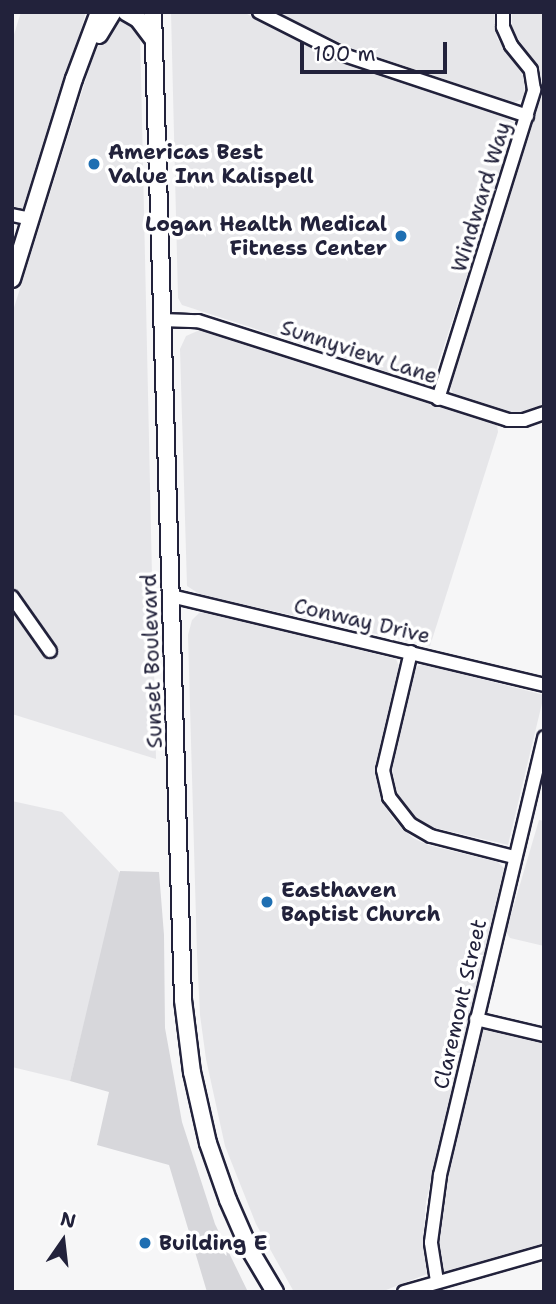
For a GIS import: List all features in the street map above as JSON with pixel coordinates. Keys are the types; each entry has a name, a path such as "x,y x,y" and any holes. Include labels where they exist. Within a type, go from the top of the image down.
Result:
{"main road":[{"path":"12,279 74,79 99,12"},
{"path":"74,79 86,64 105,22 113,12"},
{"path":"126,12 138,19 154,40"},
{"name":"Sunset Boulevard","path":"153,12 183,1000 192,1072 208,1143 228,1200 250,1250 275,1292"}],"street":[{"path":"259,12 344,55 527,116"},
{"name":"Windward Way","path":"438,399 527,116 534,80 531,70 511,45 503,27 503,12"},
{"path":"12,215 31,219"},
{"name":"Sunnyview Lane","path":"161,320 198,321 508,420 524,420 544,413"},
{"name":"Conway Drive","path":"171,596 544,685"},
{"path":"12,597 50,651"},
{"path":"411,652 383,770 389,797 410,824 431,836 514,857"},
{"name":"Claremont Street","path":"437,1281 431,1242 433,1218 476,1019 544,737"},
{"path":"476,1019 544,1035"},
{"path":"404,1292 544,1252"}],"shaded area":[{"path":"21,12 86,12 24,225 12,216 12,41"},
{"path":"171,12 243,12 341,61 507,118 514,123 514,131 431,386 182,305 178,298"},
{"path":"277,12 494,12 497,38 525,78 524,98 514,103 351,48"},
{"path":"512,12 544,12 544,404 520,413 497,410 454,395 450,387 541,97 538,67 512,30"},
{"path":"125,18 140,29 156,759 12,714 12,314 91,63 107,25"},
{"path":"202,329 497,425 498,432 430,646 201,595 187,586 180,349 186,336"},
{"path":"208,612 396,659 399,666 375,768 382,802 394,820 413,838 428,845 498,862 504,868 426,1202 423,1242 427,1274 381,1292 294,1292 256,1224 225,1146 206,1059 200,1015 197,954 188,635 192,620 199,613"},
{"path":"422,664 544,695 508,845 427,826 408,813 396,792 392,768 416,667"},
{"path":"12,801 62,812 121,874 70,1081 12,1067"},
{"path":"539,820 544,821 544,946 510,938 506,932"},
{"path":"120,871 159,872 164,935 165,1028 182,1122 215,1224 248,1292 207,1292 169,1165 97,1145 109,1092 70,1081"},
{"path":"481,1027 544,1040 544,1247 463,1270 444,1272 438,1242 441,1206"}],"place":[{"name":"Americas Best Value Inn Kalispell","path":"94,164"},
{"name":"Logan Health Medical Fitness Center","path":"401,236"},
{"name":"Easthaven Baptist Church","path":"267,902"},
{"name":"Building E","path":"145,1243"}]}
